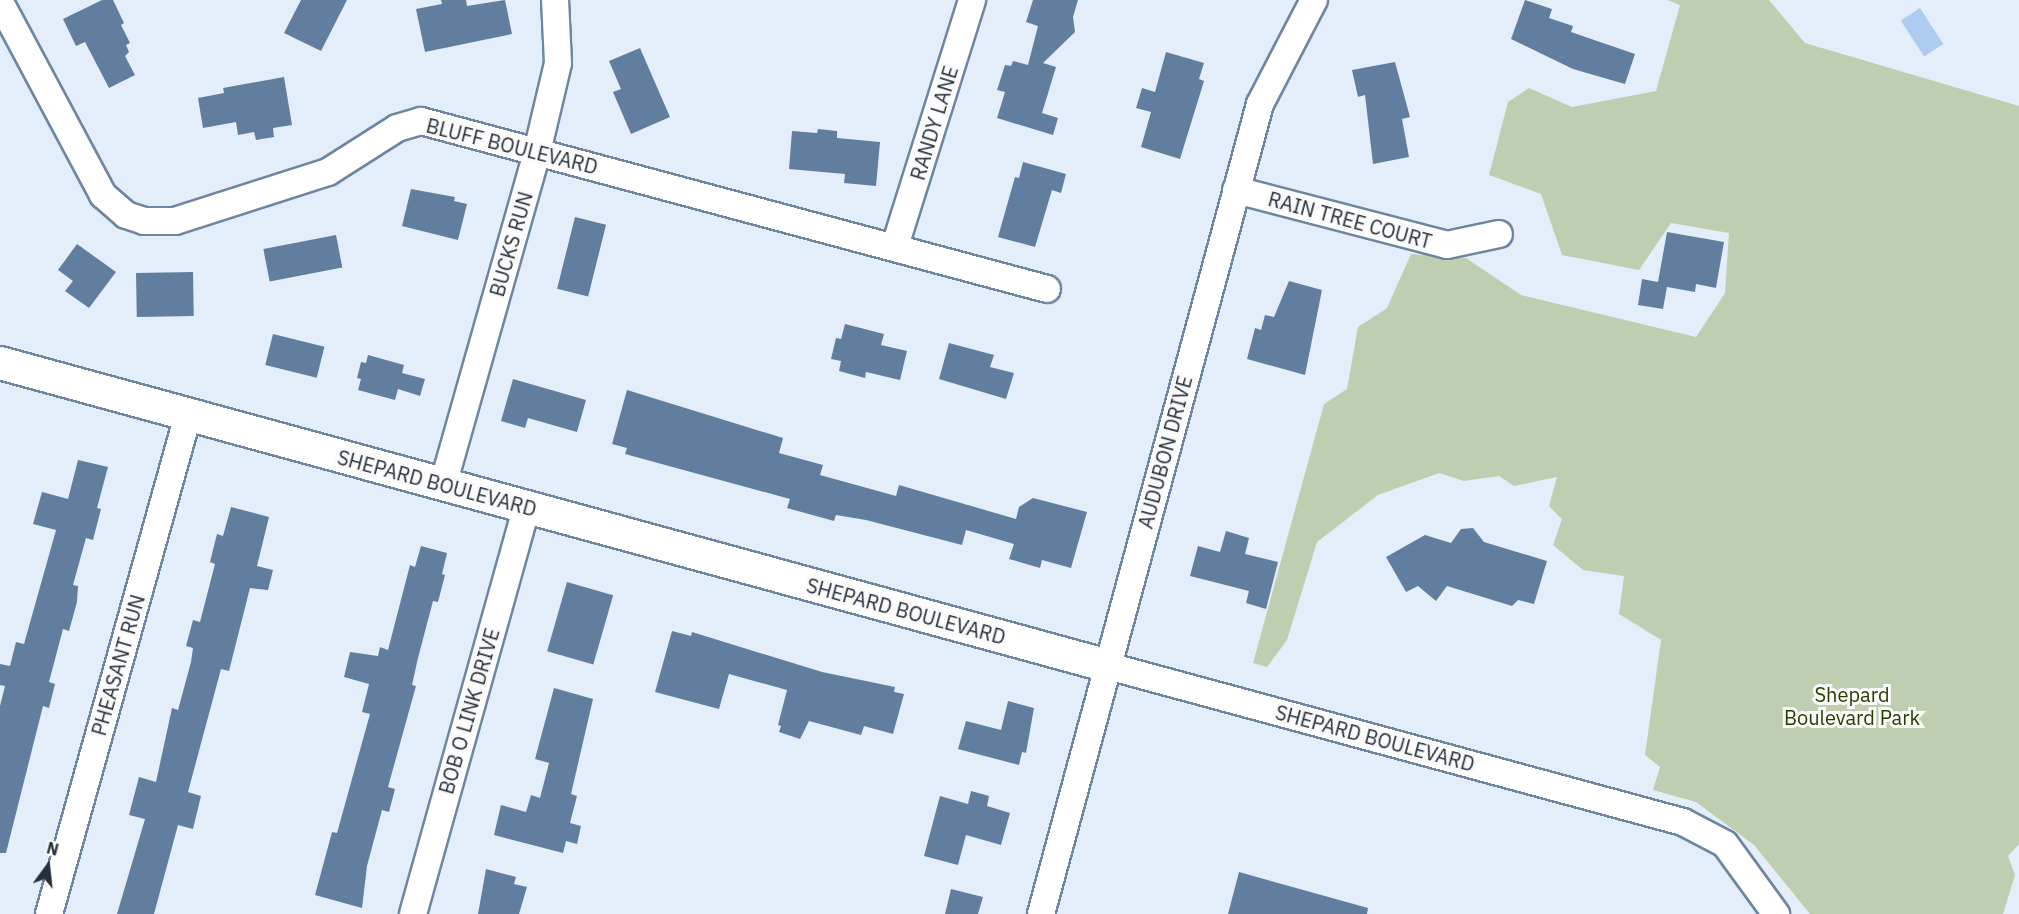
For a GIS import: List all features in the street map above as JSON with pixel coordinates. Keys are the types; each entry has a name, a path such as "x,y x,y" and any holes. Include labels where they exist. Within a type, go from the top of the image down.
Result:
{"street":[{"name":"BUCKS RUN","path":"442,485 537,152 558,63 555,0"},
{"name":"RANDY LANE","path":"895,246 972,0"},
{"name":"AUDUBON DRIVE","path":"1041,914 1260,104 1314,0"},
{"name":"BLUFF BOULEVARD","path":"0,2 103,195 126,215 144,221 175,221 328,172 410,123 451,128 895,246 1047,289"},
{"name":"RAIN TREE COURT","path":"1236,190 1447,245 1499,234"},
{"name":"SHEPARD BOULEVARD","path":"0,363 1683,822 1725,844 1776,914"},
{"name":"PHEASANT RUN","path":"49,914 188,415"},
{"name":"BOB O LINK DRIVE","path":"413,914 526,508"}],"green space":[{"name":"Shepard Boulevard Park","path":"1667,0 1769,0 1805,43 2019,106 2019,844 2008,856 2015,875 2003,914 1810,914 1754,845 1696,802 1653,790 1660,767 1645,755 1661,640 1619,614 1624,576 1583,570 1553,545 1562,519 1549,506 1557,477 1514,486 1499,476 1464,481 1439,473 1378,495 1317,542 1287,640 1267,667 1253,663 1324,404 1347,389 1358,327 1387,308 1411,254 1466,258 1521,295 1696,337 1725,293 1729,233 1671,223 1639,270 1562,255 1541,194 1489,175 1508,102 1529,88 1572,107 1656,91 1680,5"}],"water":[{"path":"1920,8 1943,44 1924,57 1901,21"}],"building":[{"path":"102,0 113,0 124,23 121,25 130,43 126,45 129,52 125,56 135,75 109,88 85,42 76,46 63,19"},
{"path":"301,0 347,0 321,51 284,33"},
{"path":"441,0 466,0 467,6 505,0 512,34 425,52 416,9 442,4"},
{"path":"1033,0 1078,0 1073,17 1075,32 1043,63 1056,67 1042,113 1058,118 1053,135 997,118 1005,92 997,90 1005,65 1011,66 1013,61 1028,65 1038,26 1026,22"},
{"path":"1525,0 1552,9 1549,18 1573,26 1571,32 1635,54 1625,84 1573,69 1511,39"},
{"path":"640,48 670,117 631,134 613,92 621,89 609,61"},
{"path":"1166,52 1204,63 1199,79 1204,81 1180,159 1141,147 1151,112 1136,108 1142,88 1155,92"},
{"path":"1395,62 1410,117 1402,119 1409,157 1373,164 1365,95 1358,97 1352,70"},
{"path":"284,77 292,125 273,128 274,137 256,140 254,132 238,135 236,122 203,128 198,98 224,93 223,88"},
{"path":"818,129 837,131 837,138 880,142 876,186 844,183 845,174 789,169 792,131 817,133"},
{"path":"1023,162 1066,174 1061,193 1052,190 1035,247 998,237 1015,177 1019,178"},
{"path":"411,189 455,197 454,201 467,204 458,240 402,226"},
{"path":"575,217 606,225 588,297 557,289"},
{"path":"1667,232 1724,242 1716,288 1696,284 1695,292 1667,287 1663,309 1638,305 1642,279 1658,282"},
{"path":"336,235 342,267 270,282 263,249"},
{"path":"77,244 116,272 89,308 65,291 73,281 58,270"},
{"path":"193,272 194,316 137,317 136,273"},
{"path":"1289,281 1322,290 1305,375 1247,359 1255,328 1261,330 1265,315 1274,317"},
{"path":"845,324 884,334 881,345 907,351 900,380 866,372 865,378 839,371 841,361 831,359 836,338 841,339"},
{"path":"273,334 324,347 317,378 265,365"},
{"path":"949,343 994,355 990,367 1014,373 1006,399 939,379"},
{"path":"368,355 404,365 402,373 425,379 420,396 398,389 395,400 358,390 361,379 357,378 361,362 366,363"},
{"path":"513,379 586,400 577,432 528,418 525,428 501,421"},
{"path":"627,390 783,438 779,453 823,465 820,475 896,496 899,485 1016,519 1019,507 1033,498 1087,512 1071,568 1042,560 1040,568 1009,559 1014,544 966,530 962,545 866,520 836,515 834,521 787,508 790,499 625,454 627,448 612,444"},
{"path":"78,460 108,467 97,508 101,509 93,540 86,538 73,585 78,586 77,602 69,631 63,629 49,682 55,684 49,708 43,706 6,853 0,853 0,706 5,686 0,685 0,664 10,666 16,642 24,644 56,530 33,524 42,492 68,499"},
{"path":"231,507 269,517 257,566 273,570 268,590 250,588 229,671 221,669 188,792 201,796 193,829 178,825 154,914 117,914 145,819 129,815 139,777 156,782 172,708 178,710 191,662 193,648 186,646 193,620 200,622 215,564 210,562 217,534 223,536"},
{"path":"1473,528 1484,542 1547,561 1534,604 1518,600 1512,606 1447,586 1436,601 1418,586 1406,592 1386,557 1425,535 1451,543 1461,529"},
{"path":"1226,531 1249,538 1245,554 1278,562 1266,609 1246,603 1249,591 1190,576 1198,546 1220,552"},
{"path":"421,546 447,553 442,574 445,575 438,602 433,601 418,658 412,685 416,686 388,787 395,789 389,812 382,810 367,866 362,908 315,895 332,832 337,833 370,714 362,712 369,684 344,677 350,652 378,656 380,647 388,650 410,565 415,567"},
{"path":"567,582 613,595 593,664 547,651"},
{"path":"672,631 691,636 692,632 822,672 895,687 894,692 904,694 893,734 864,726 861,735 809,721 800,739 779,732 781,726 778,725 787,690 729,674 719,709 655,692"},
{"path":"554,688 593,699 571,794 577,796 570,823 581,826 577,844 566,841 563,853 494,835 501,805 526,812 531,795 540,798 549,763 535,759"},
{"path":"1008,701 1034,708 1026,753 1022,752 1019,765 958,749 966,721 1001,730"},
{"path":"971,791 989,796 987,806 1010,813 1001,845 966,835 958,865 924,856 940,796 968,804"},
{"path":"486,869 516,877 514,884 527,887 519,914 478,914"},
{"path":"1239,872 1368,908 1367,914 1228,914"},
{"path":"951,889 983,897 978,914 945,914"}]}
